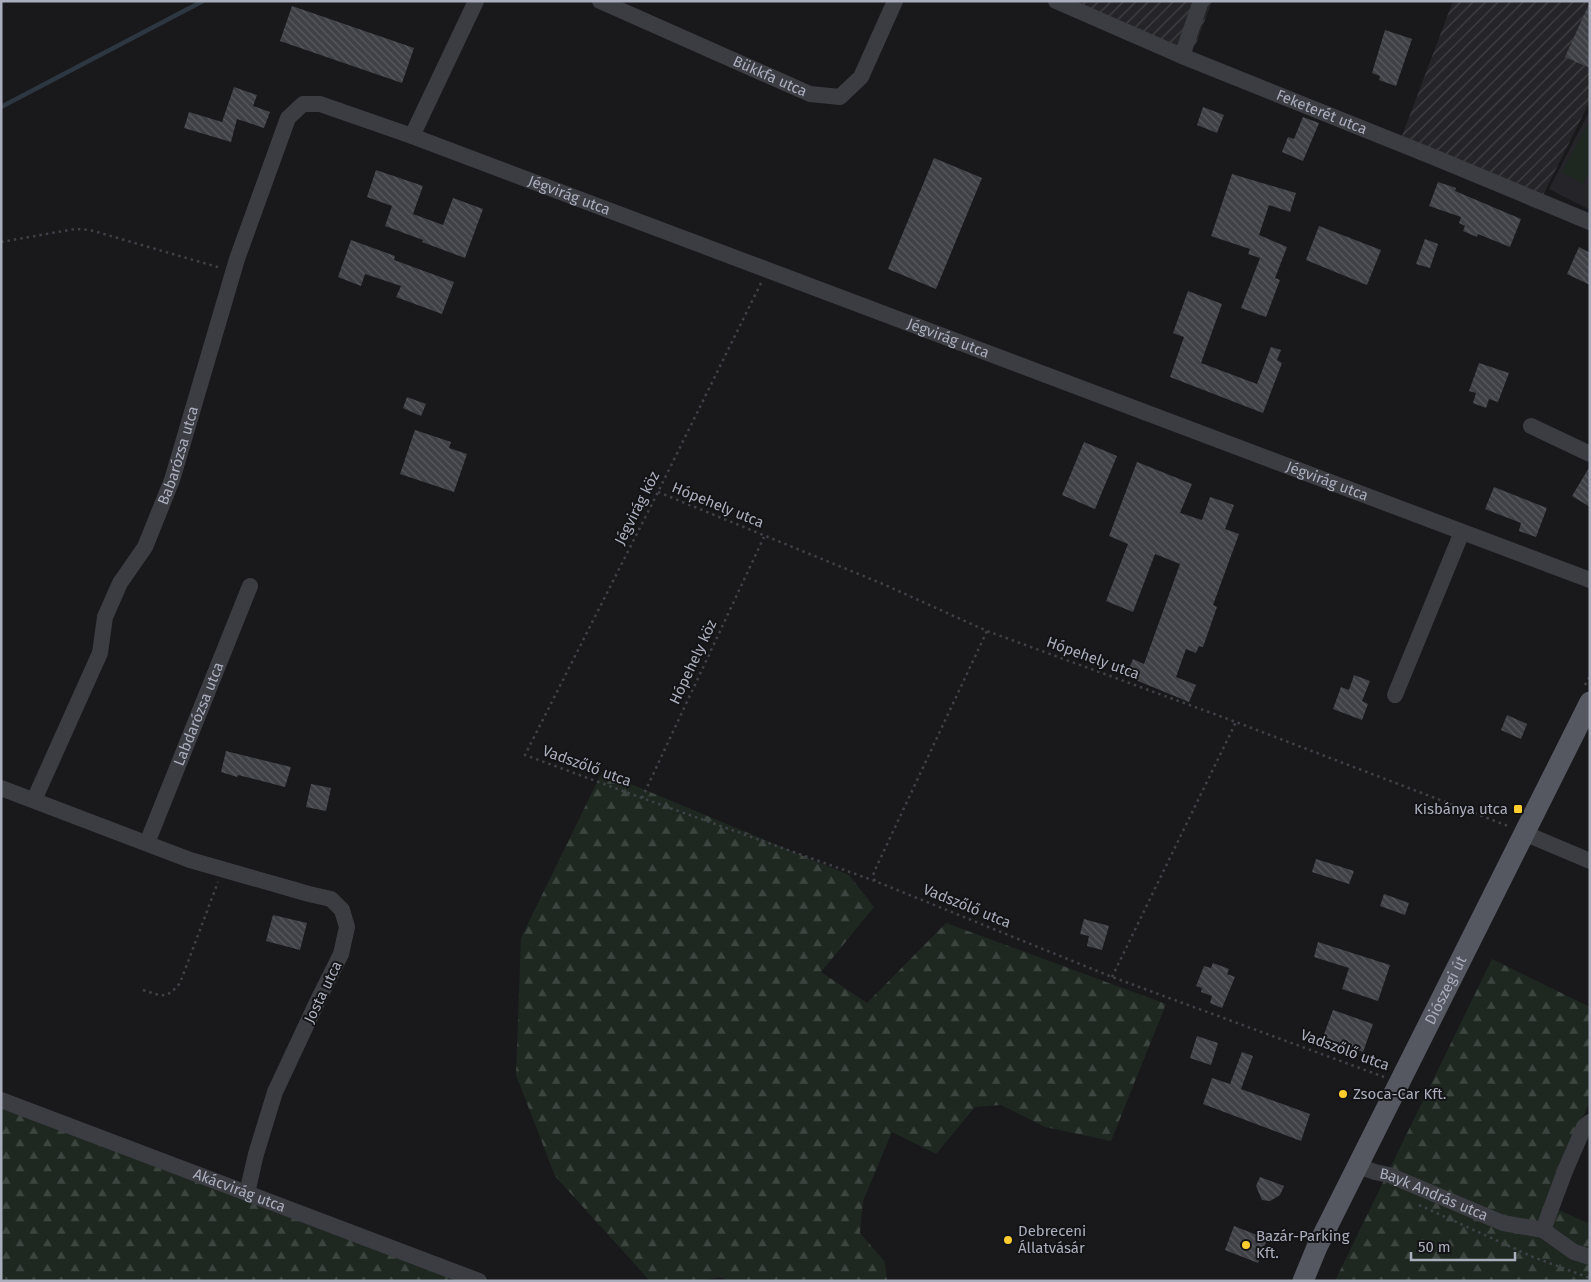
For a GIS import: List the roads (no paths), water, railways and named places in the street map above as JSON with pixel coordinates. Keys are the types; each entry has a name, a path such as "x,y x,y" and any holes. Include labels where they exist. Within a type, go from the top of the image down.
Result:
{"main road":[{"name":"Diószegi út","path":"1303,1281 1317,1246 1590,702"}],"street":[{"path":"412,136 476,1"},
{"name":"Bükkfa utca","path":"600,1 810,94 840,96 861,77 895,1"},
{"name":"Feketerét utca","path":"1056,1 1182,56 1589,220"},
{"path":"1182,56 1201,1"},
{"name":"Jégvirág utca","path":"303,104 320,104 412,136 1590,580"},
{"name":"Babarózsa utca","path":"34,800 100,653 105,617 120,583 145,547 172,480 233,272 288,118 303,104"},
{"path":"1531,426 1590,454"},
{"path":"1395,695 1462,532"},
{"name":"Labdarózsa utca","path":"148,843 250,586"},
{"name":"Josta utca","path":"1,788 222,870 309,894 332,898 342,910 347,927 341,954 276,1092 261,1137 247,1193"},
{"path":"1524,833 1590,861"},
{"name":"Akácvirág utca","path":"1,1100 479,1281"},
{"path":"1543,1230 1564,1172 1584,1127 1590,1122"},
{"name":"Bayk András utca","path":"1358,1166 1389,1175 1503,1223 1543,1230 1574,1252 1590,1257"}],"waterway":[{"path":"1,107 203,1"}],"place":[{"name":"Kisbánya utca","path":"1518,809"},
{"name":"Zsoca-Car Kft.","path":"1343,1094"},
{"name":"Debreceni Állatvásár","path":"1008,1240"},
{"name":"Bazár-Parking Kft.","path":"1246,1245"}]}
